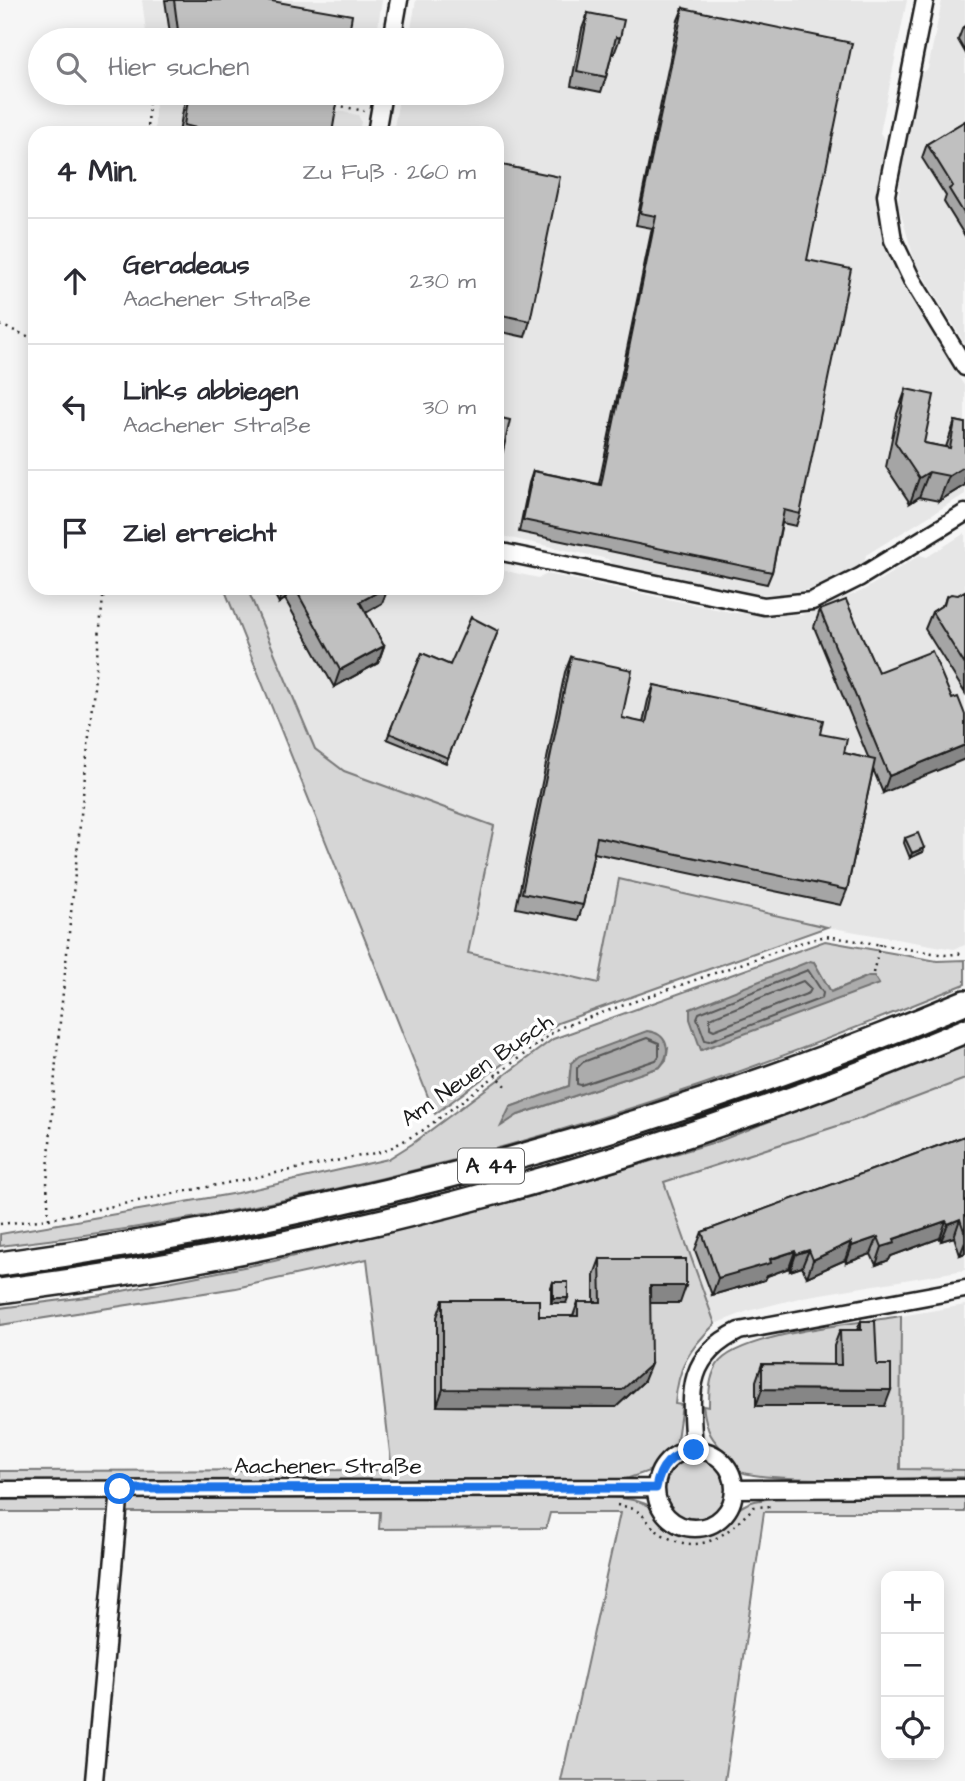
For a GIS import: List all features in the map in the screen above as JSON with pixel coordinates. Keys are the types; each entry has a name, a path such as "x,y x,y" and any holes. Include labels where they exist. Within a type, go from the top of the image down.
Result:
{"highway":[{"name":"A 44","path":"0,1264 248,1224 478,1170 722,1096 965,1002"},
{"name":"A 44","path":"0,1291 85,1280 264,1248 520,1186 743,1116 965,1031"}],"street":[{"path":"394,28 399,0"},
{"path":"925,0 886,195 892,240 912,280 965,367"},
{"path":"377,126 381,105"},
{"path":"504,552 764,606 812,601 860,577 965,513"},
{"path":"694,1450 691,1388 701,1360 722,1339 739,1331 965,1289"},
{"path":"694,1450 706,1451 727,1465 735,1489 726,1514 702,1528 676,1523 665,1514 656,1488 663,1466 672,1457 694,1450"},
{"name":"Aachener Straße","path":"0,1490 656,1488"},
{"path":"735,1489 965,1488"},
{"path":"94,1781 120,1489"}],"path":[{"path":"148,126 149,105"},
{"path":"336,105 379,114"},
{"path":"0,326 28,336"},
{"path":"49,1219 47,1184 55,1073 103,595"},
{"name":"Am Neuen Busch","path":"0,1224 49,1219 385,1151 422,1131 559,1028 800,943 826,936 945,955 965,953"},
{"path":"873,973 880,944"},
{"path":"495,1074 507,1087"},
{"path":"608,1504 637,1508 664,1536 698,1545 727,1534 754,1507 779,1505"}],"shaded area":[{"path":"142,0 382,0 378,28 146,28"},
{"path":"416,0 907,0 880,133 885,140 877,190 880,224 902,285 965,387 965,494 866,555 864,564 837,579 811,589 782,594 754,594 613,566 608,559 504,537 504,126 394,126 398,105 504,105 504,28 411,28"},
{"path":"942,0 965,0 965,344 915,262 898,204 902,163 921,73 928,69"},
{"path":"155,105 309,105 358,115 361,121 360,126 155,126"},
{"path":"965,533 965,945 954,949 827,927 619,879 600,984 467,953 493,826 344,771 315,749 250,595 504,595 504,570 539,578 547,574 735,613 801,615 862,591 920,555 927,557"},
{"path":"227,595 250,595 315,749 344,771 494,826 468,953 599,983 619,879 827,927 558,1023 435,1114"},
{"path":"825,941 937,961 965,960 965,984 737,1073 532,1138 356,1184 267,1203 178,1220 0,1246 0,1234 237,1193 388,1159 553,1039","holes":["814,962 831,992 869,976 701,1050","668,1048 666,1060 660,1067 518,1115 510,1107 569,1086 570,1071"]},
{"path":"965,1044 965,1079 859,1119 664,1182 715,1324 691,1351 682,1369 675,1404 682,1405 676,1446 663,1456 652,1470 626,1479 0,1482 0,1471 392,1470 367,1259 236,1288 0,1325 0,1308 102,1295 274,1261 533,1196 722,1140"},
{"path":"965,1079 965,1270 803,1297 748,1311 715,1324 664,1182 859,1119"},
{"path":"965,1305 965,1470 900,1469 901,1316"},
{"path":"901,1316 900,1469 965,1470 965,1477 809,1479 751,1475 738,1470 714,1440 706,1423 703,1406 709,1407 714,1370 729,1354 774,1337"},
{"path":"695,1454 714,1460 724,1470 730,1489 724,1508 714,1518 695,1524 676,1518 666,1508 660,1489 666,1470 676,1460"},
{"path":"833,1493 965,1494 965,1512 764,1512 725,1781 561,1781 620,1513 550,1513 546,1528 379,1529 380,1512 125,1512 130,1499 615,1498 642,1502 671,1528 692,1535 712,1531 746,1504 781,1497"},
{"path":"110,1499 114,1512 0,1512 0,1500"}],"water":[{"path":"810,961 814,962 831,992 869,976 874,976 879,984 701,1050 690,1019 690,1009"},
{"path":"647,1031 659,1035 666,1044 666,1055 660,1067 518,1115 501,1126 510,1107 569,1086 571,1063 579,1056"}],"building":[{"path":"174,0 266,0 352,15 350,28 178,28"},
{"path":"683,8 852,43 807,260 851,269 800,514 784,510 772,572 523,520 533,471 601,485 656,216 640,213"},
{"path":"588,13 624,20 620,38 616,37 606,77 577,71"},
{"path":"187,105 337,105 333,126 184,125"},
{"path":"965,121 965,215 949,189 953,186 927,144"},
{"path":"504,165 560,177 530,321 504,315"},
{"path":"906,389 934,395 924,443 950,448 955,421 965,423 965,466 949,476 929,472 919,478 895,442"},
{"path":"504,419 510,420 504,447"},
{"path":"965,591 965,665 932,612 944,604 946,597"},
{"path":"299,595 372,595 360,602 384,646 340,670"},
{"path":"846,600 878,672 932,651 952,699 958,697 965,715 965,745 889,776 820,610"},
{"path":"471,617 498,631 448,758 389,733 422,653 450,665"},
{"path":"571,657 632,670 622,718 646,723 654,685 823,720 820,734 847,739 844,753 875,760 847,890 597,837 583,905 522,893"},
{"path":"918,833 924,848 912,853 905,838"},
{"path":"965,1136 965,1234 960,1219 948,1224 946,1221 894,1239 895,1243 882,1247 878,1237 852,1246 851,1242 813,1260 809,1250 796,1254 795,1251 770,1259 771,1263 718,1278 702,1232"},
{"path":"600,1259 686,1259 686,1286 650,1286 651,1364 622,1390 443,1389 443,1300 539,1300 539,1316 578,1316 578,1302 601,1302"},
{"path":"553,1282 568,1282 568,1298 553,1298"},
{"path":"861,1321 875,1321 877,1365 891,1365 891,1390 762,1389 762,1364 841,1365 840,1330 861,1330"}],"route":[{"path":"120,1489 656,1488 663,1466 672,1457 694,1450"}]}
